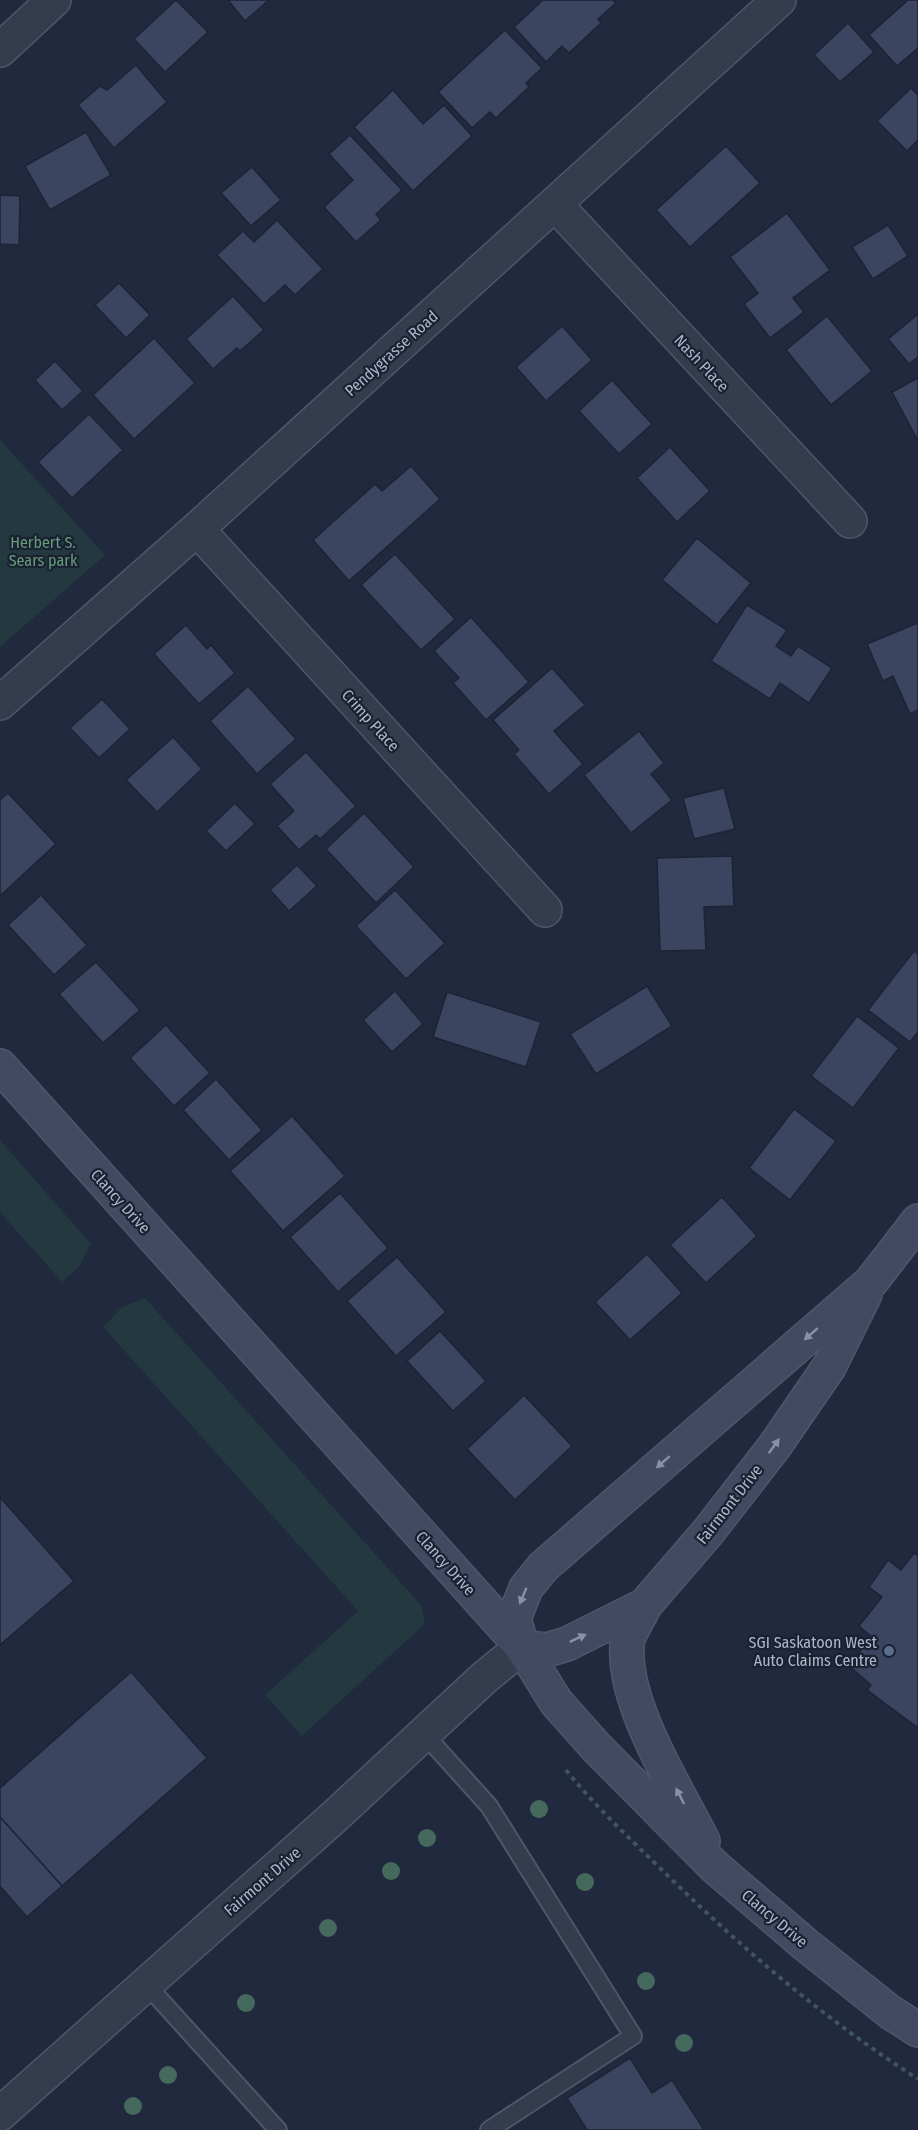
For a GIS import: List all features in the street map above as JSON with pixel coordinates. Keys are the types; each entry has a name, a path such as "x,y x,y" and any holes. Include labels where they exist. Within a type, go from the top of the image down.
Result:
{"street":[{"path":"0,50 54,0"},
{"name":"Pendygrasse Road","path":"0,703 197,529 779,0"},
{"name":"Nash Place","path":"555,204 850,521"},
{"name":"Crimp Place","path":"197,529 545,910"},
{"name":"Clancy Drive","path":"0,1066 522,1647 556,1702 596,1747 716,1867 806,1945 890,2012 918,2030"},
{"name":"Fairmont Drive","path":"0,2114 425,1735 485,1677 522,1647 547,1650 557,1647 645,1605 708,1532 774,1447 829,1367 871,1282 918,1221"},
{"name":"Fairmont Drive","path":"522,1647 514,1618 526,1588 543,1567 871,1282"},
{"path":"645,1605 626,1644 629,1677 637,1704 654,1743 716,1867"}],"lane":[{"path":"425,1735 489,1806 633,2036 489,2130"},
{"path":"145,1983 278,2130"}],"green space":[{"name":"Herbert S. Sears park","path":"0,440 105,555 0,647"},
{"path":"0,1140 91,1244 79,1267 62,1282 0,1212"},
{"path":"145,1298 421,1605 425,1624 302,1736 265,1695 358,1611 103,1327 122,1307"}],"building":[{"path":"176,0 208,32 165,72 134,39"},
{"path":"228,0 269,0 245,21"},
{"path":"543,0 613,0 616,3 598,19 601,23 569,53 562,46 546,62 514,27"},
{"path":"908,0 918,0 918,48 897,66 869,35"},
{"path":"848,23 874,52 840,82 814,55"},
{"path":"505,30 542,68 526,83 529,87 496,118 490,112 472,128 438,92"},
{"path":"136,65 167,102 114,148 78,105 100,86 107,90"},
{"path":"911,88 918,95 918,140 907,151 877,121"},
{"path":"393,90 423,124 444,105 472,136 413,191 354,127"},
{"path":"86,132 111,175 50,210 25,166"},
{"path":"350,135 402,190 376,214 381,220 356,242 324,207 353,180 329,154"},
{"path":"726,146 760,183 690,247 656,210"},
{"path":"252,167 281,200 251,226 221,193"},
{"path":"0,195 20,196 19,245 0,244"},
{"path":"787,213 830,270 793,298 804,312 770,338 744,304 758,293 730,257"},
{"path":"277,220 323,269 295,295 285,285 264,304 217,255 243,231 254,242"},
{"path":"888,225 908,256 873,279 852,247"},
{"path":"119,283 150,315 126,338 95,305"},
{"path":"233,296 264,330 240,351 237,348 213,369 186,339"},
{"path":"918,314 918,357 909,364 888,339"},
{"path":"827,316 872,371 831,405 786,350"},
{"path":"562,326 592,360 546,401 516,367"},
{"path":"154,338 195,383 134,439 93,395"},
{"path":"55,361 83,391 62,410 35,380"},
{"path":"918,378 918,441 892,392"},
{"path":"612,380 652,424 619,454 579,411"},
{"path":"89,414 123,450 72,498 38,462"},
{"path":"670,447 710,491 677,522 637,478"},
{"path":"411,466 440,499 349,581 313,540 375,484 382,491"},
{"path":"697,538 751,583 717,625 662,580"},
{"path":"395,554 455,619 421,650 361,585"},
{"path":"747,605 787,630 776,646 791,656 798,646 832,668 809,703 780,683 770,699 711,661"},
{"path":"471,617 529,682 486,720 453,683 459,678 434,651"},
{"path":"918,623 918,710 910,714 893,676 883,681 867,644"},
{"path":"186,625 207,649 211,645 235,673 199,704 154,654"},
{"path":"552,668 585,705 554,731 583,764 549,794 514,754 519,750 493,720"},
{"path":"248,686 296,739 257,774 210,721"},
{"path":"102,699 130,729 99,758 70,728"},
{"path":"639,731 664,763 651,774 672,800 631,833 584,775"},
{"path":"173,737 202,769 157,812 126,780"},
{"path":"306,752 356,806 320,839 316,835 299,850 277,826 294,811 270,784"},
{"path":"724,788 735,829 694,839 683,798"},
{"path":"8,793 56,844 0,896 0,800"},
{"path":"235,803 255,824 226,851 206,831"},
{"path":"364,813 414,867 376,903 326,849"},
{"path":"732,856 734,906 704,907 706,950 660,951 657,858"},
{"path":"297,865 317,886 289,911 270,890"},
{"path":"395,890 445,943 406,979 356,926"},
{"path":"41,895 87,945 54,975 8,925"},
{"path":"914,951 918,954 918,1032 910,1042 868,1010"},
{"path":"96,962 140,1010 103,1043 59,994"},
{"path":"647,986 672,1026 596,1074 570,1034"},
{"path":"395,991 423,1024 392,1052 363,1020"},
{"path":"447,992 541,1022 526,1067 433,1037"},
{"path":"857,1016 899,1048 853,1108 811,1076"},
{"path":"166,1025 210,1073 174,1106 130,1058"},
{"path":"216,1079 262,1130 229,1160 183,1110"},
{"path":"794,1109 836,1141 790,1200 749,1168"},
{"path":"292,1116 345,1176 283,1231 230,1171"},
{"path":"340,1193 388,1248 338,1292 290,1237"},
{"path":"722,1197 757,1236 706,1283 670,1245"},
{"path":"647,1254 682,1293 630,1340 595,1302"},
{"path":"397,1257 446,1312 396,1356 347,1301"},
{"path":"440,1331 486,1381 453,1411 407,1361"},
{"path":"524,1395 572,1446 515,1500 467,1449"},
{"path":"0,1497 74,1581 0,1645"},
{"name":"SGI Saskatoon West Auto Claims Centre","path":"914,1553 918,1556 918,1728 867,1690 871,1685 848,1665 872,1637 859,1626 882,1597 869,1587 888,1560 901,1570"},
{"path":"131,1672 207,1758 62,1886 0,1817 0,1788"},
{"path":"0,1817 62,1886 27,1917 0,1886"},
{"path":"630,2058 652,2093 672,2080 704,2130 587,2130 567,2098"}],"place":[{"name":"SGI Saskatoon West Auto Claims Centre","path":"889,1651"}]}
